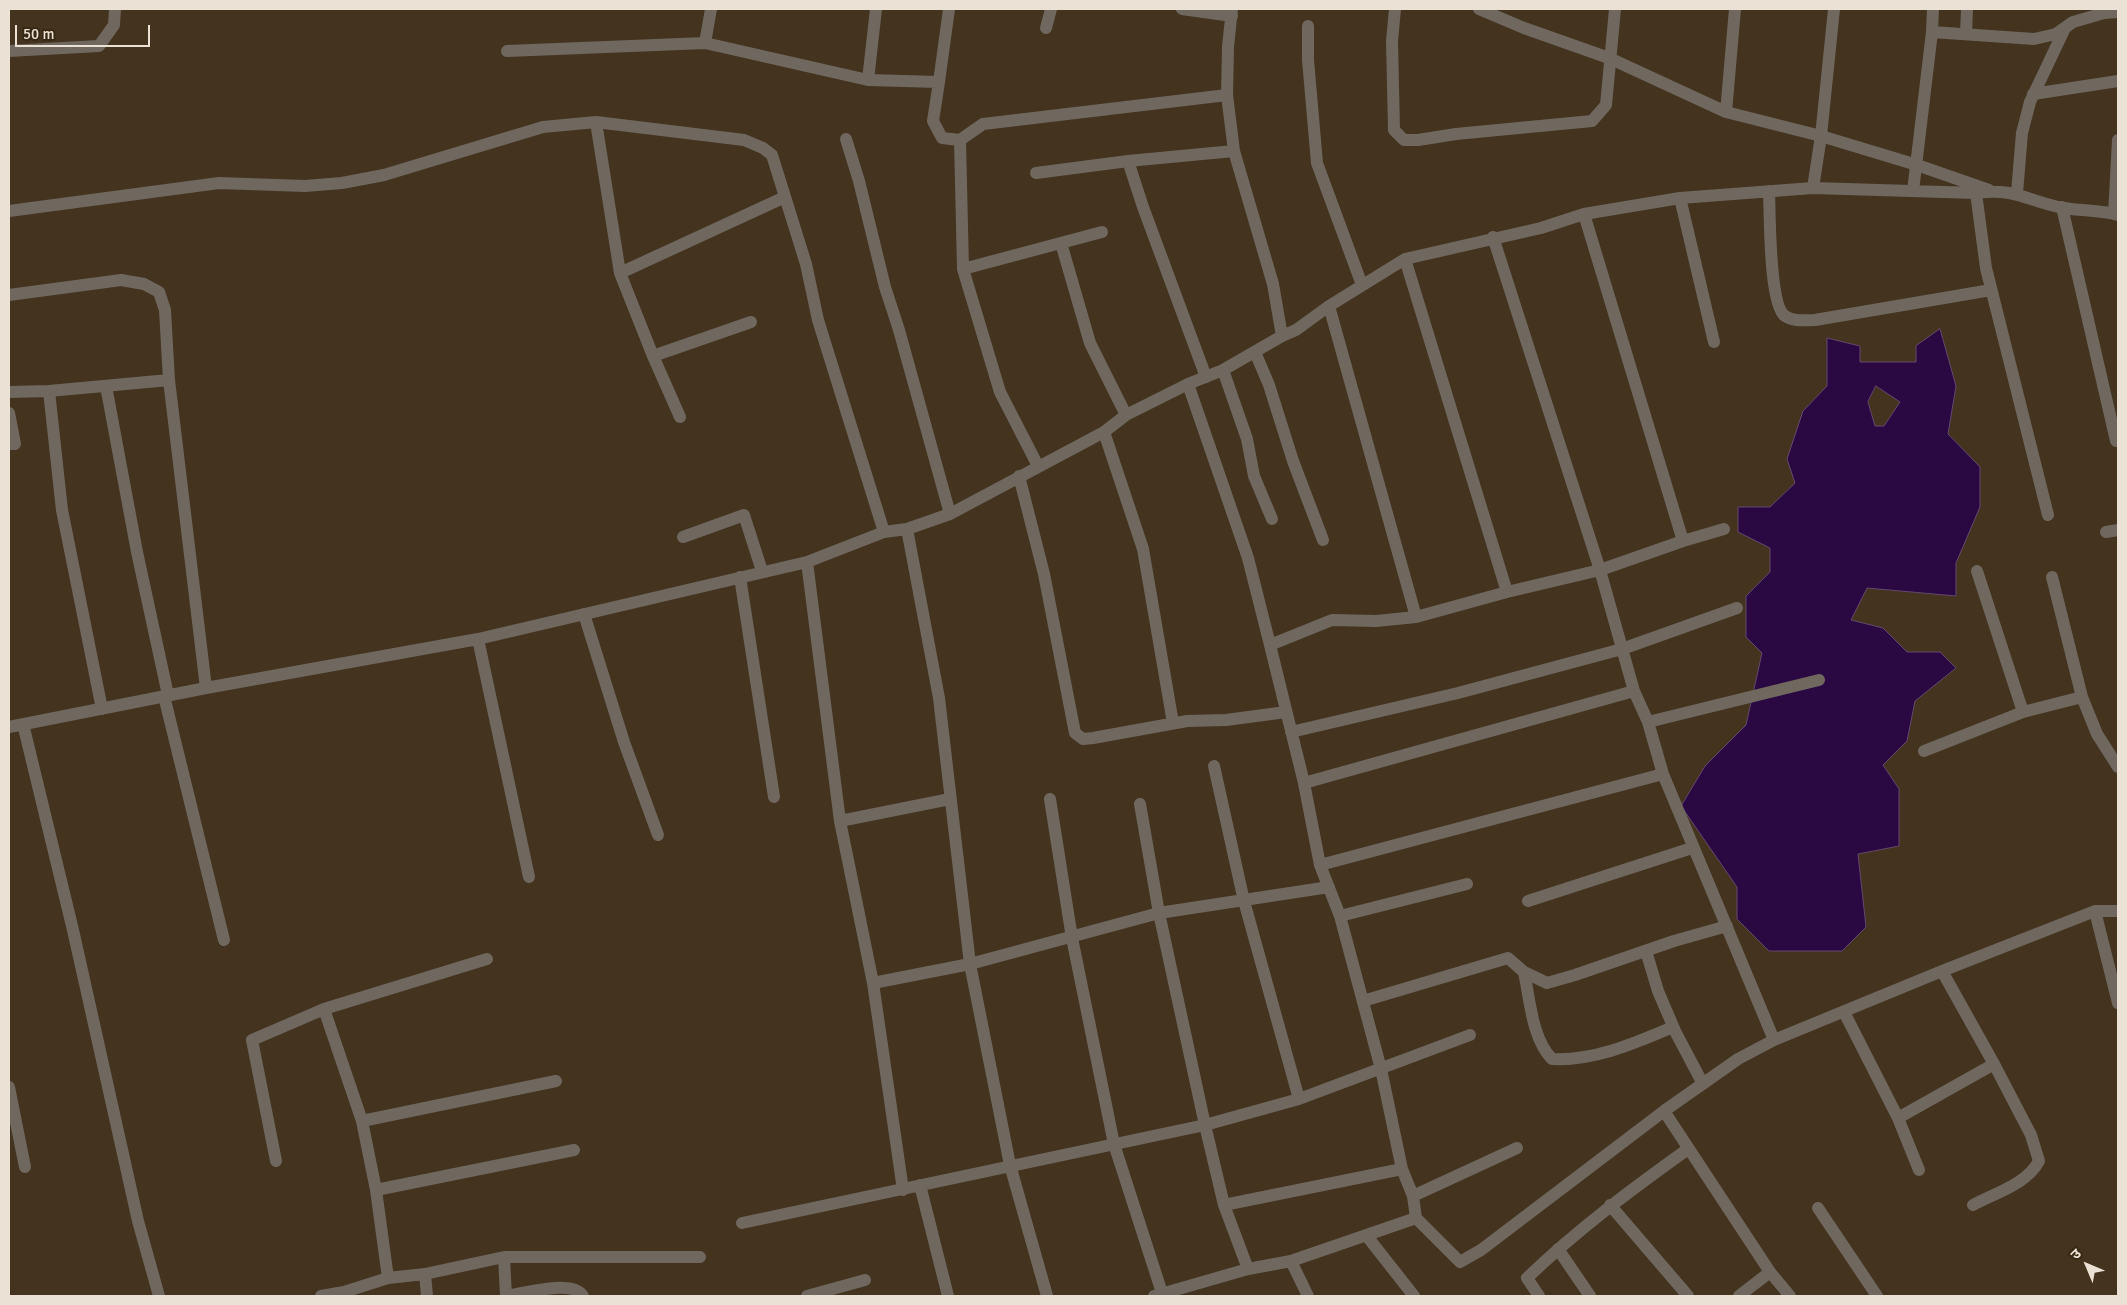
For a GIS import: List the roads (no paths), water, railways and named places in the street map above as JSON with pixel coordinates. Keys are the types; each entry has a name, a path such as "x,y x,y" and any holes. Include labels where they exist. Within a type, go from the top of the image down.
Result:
{"street":[{"path":"9,51 99,46 114,25 115,9"},
{"path":"705,43 711,9"},
{"path":"868,80 876,9"},
{"path":"949,9 933,121 942,138 960,140 983,124 1227,95"},
{"path":"1046,28 1051,9"},
{"path":"1182,9 1232,12 1228,47 1227,95 1234,151 1273,284 1282,336"},
{"path":"1395,9 1392,41 1394,130 1404,140 1592,121 1606,105 1615,9"},
{"path":"1726,112 1735,9"},
{"path":"1813,188 1821,136 1834,9"},
{"path":"1913,191 1932,32 1933,9"},
{"path":"1966,34 1967,9"},
{"path":"1486,10 1524,28 1609,58 1726,112 1821,136 1992,190 2018,193 2062,208 2116,215 2118,140"},
{"path":"1932,32 2034,39 2056,34 2073,22 2104,11 2118,12"},
{"path":"1308,26 1308,60 1317,163 1362,285"},
{"path":"2018,193 2022,133 2032,94 2065,28"},
{"path":"506,51 705,43 868,80 938,82"},
{"path":"2032,94 2118,81"},
{"path":"596,122 620,273 653,356 680,416"},
{"path":"9,211 219,183 304,186 342,183 393,172 543,127 596,122 744,140 763,148 772,155 806,264 818,320 884,532"},
{"path":"846,139 859,180 885,288 902,340 950,514"},
{"path":"960,140 963,269 1000,392 1038,466"},
{"path":"1036,173 1128,161 1234,151"},
{"path":"1128,161 1143,208 1206,377"},
{"path":"9,727 206,688 478,639 740,576 807,562 884,532 907,529 950,514 1104,432 1126,416 1188,384 1223,370 1296,330 1329,306 1405,259 1493,237 1541,228 1584,214 1680,198 1813,188 1976,193 1992,190"},
{"path":"1769,191 1773,281 1777,306 1784,315 1793,320 1815,320 1991,290"},
{"path":"1976,193 1986,268 2048,515"},
{"path":"620,273 785,197"},
{"path":"1680,198 1714,342"},
{"path":"2062,208 2116,441"},
{"path":"1584,214 1683,541"},
{"path":"963,269 1102,232"},
{"path":"1493,237 1600,570 1634,691 1648,722 1662,774 1774,1040"},
{"path":"1061,243 1090,343 1126,416"},
{"path":"1405,259 1507,592"},
{"path":"9,295 121,280 144,284 159,292 165,310 169,380 206,688"},
{"path":"1329,306 1416,617"},
{"path":"653,356 751,322"},
{"path":"1255,352 1269,385 1293,461 1323,540"},
{"path":"1223,370 1247,439 1254,476 1272,519"},
{"path":"9,392 49,391 169,380"},
{"path":"1188,384 1248,558 1304,782 1320,864 1340,916 1381,1068 1402,1169 1413,1196 1416,1218 1460,1262 1481,1250 1664,1111 1738,1060 1774,1040 2095,911 2118,911"},
{"path":"106,386 166,696 224,940"},
{"path":"49,391 62,510 102,709"},
{"path":"9,413 15,444 9,444"},
{"path":"1104,432 1143,550 1173,723"},
{"path":"1019,476 1044,574 1075,733 1082,739 1093,738 1187,721 1226,720 1286,712"},
{"path":"683,537 744,515 762,571"},
{"path":"907,529 939,698 970,964 1010,1165 1047,1296"},
{"path":"1270,645 1332,620 1376,621 1416,617 1507,592 1600,570 1724,529"},
{"path":"807,562 840,821 873,983 903,1190"},
{"path":"1977,571 2023,712"},
{"path":"740,576 774,797"},
{"path":"2052,577 2082,697 2097,734 2118,767"},
{"path":"1291,732 1458,693 1622,649 1737,608"},
{"path":"584,614 624,742 658,835"},
{"path":"478,639 529,876"},
{"path":"1648,722 1819,680"},
{"path":"1304,782 1634,691"},
{"path":"1924,751 2023,712 2082,697"},
{"path":"23,724 73,930 138,1220 159,1296"},
{"path":"1214,766 1244,900 1299,1099"},
{"path":"1320,864 1662,774"},
{"path":"840,821 950,798"},
{"path":"1050,799 1072,938 1114,1144 1160,1296 1248,1269 1291,1261 1416,1218"},
{"path":"1140,804 1160,913 1204,1125 1224,1205 1248,1269"},
{"path":"1528,901 1692,848"},
{"path":"1340,916 1467,884"},
{"path":"873,983 970,964 1160,913 1329,887"},
{"path":"2095,911 2118,1003"},
{"path":"1363,1001 1508,958 1524,972 1547,982 1575,975 1727,926"},
{"path":"1646,951 1658,991 1673,1027 1703,1084"},
{"path":"276,1161 252,1040 324,1009 488,960"},
{"path":"1942,971 2031,1135 2039,1161 2035,1170 2023,1179 1973,1205"},
{"path":"1524,972 1537,1030 1544,1051 1552,1060 1565,1060 1613,1052 1673,1027"},
{"path":"324,1009 362,1121 376,1190 388,1278"},
{"path":"1844,1012 1898,1118 1920,1170"},
{"path":"742,1223 1204,1125 1299,1099 1470,1036"},
{"path":"1898,1118 1994,1064"},
{"path":"362,1121 556,1081"},
{"path":"9,1087 26,1167"},
{"path":"1664,1111 1770,1272 1790,1296"},
{"path":"1413,1196 1518,1148"},
{"path":"1539,1296 1527,1278 1610,1205 1688,1149"},
{"path":"376,1190 574,1150"},
{"path":"1224,1205 1402,1169"},
{"path":"920,1185 948,1296"},
{"path":"1610,1205 1688,1296"},
{"path":"1818,1208 1877,1296"},
{"path":"1366,1236 1414,1296"},
{"path":"1558,1249 1590,1296"},
{"path":"504,1257 506,1296 563,1288 576,1289 583,1296"},
{"path":"321,1296 345,1294 388,1278 425,1274 504,1257 700,1258"},
{"path":"1291,1261 1308,1296"},
{"path":"1739,1296 1770,1272"},
{"path":"425,1274 427,1296"},
{"path":"807,1296 865,1280"}]}
